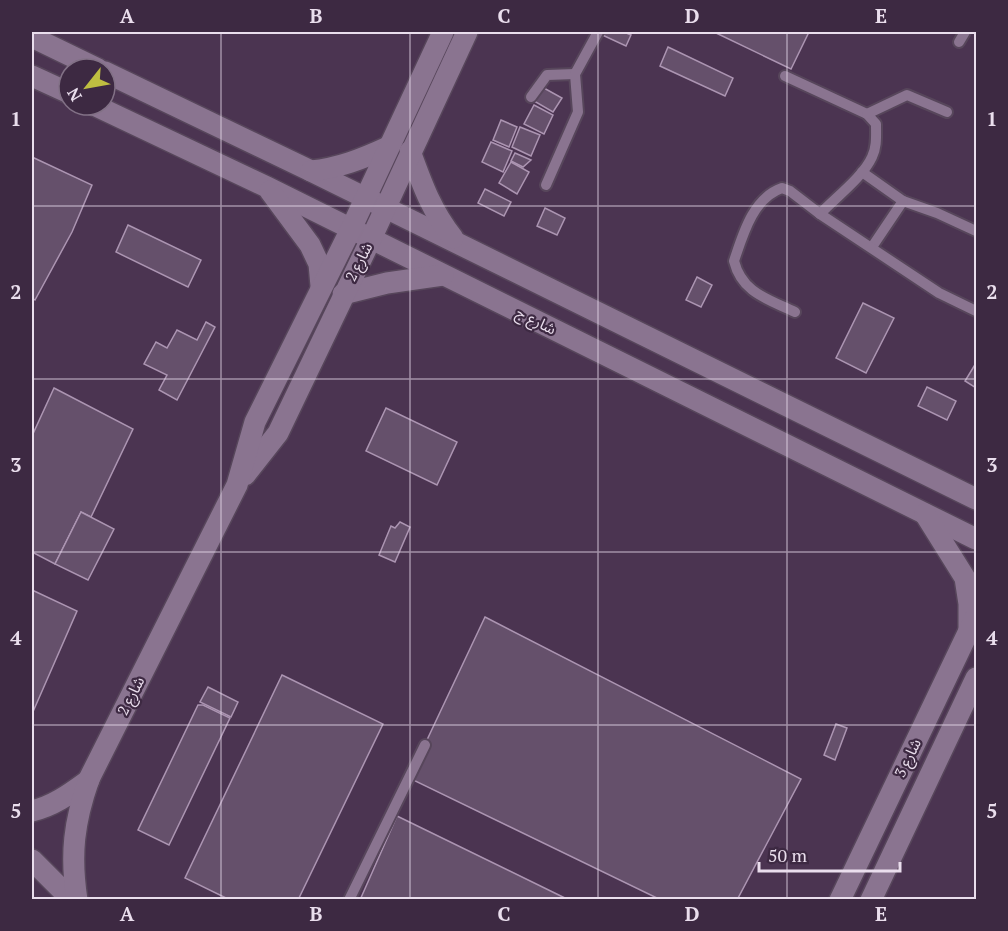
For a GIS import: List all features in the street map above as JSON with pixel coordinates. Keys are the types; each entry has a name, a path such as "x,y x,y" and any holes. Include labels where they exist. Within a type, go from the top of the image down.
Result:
{"street":[{"name":"شارع 2","path":"77,900 73,873 73,841 78,810 89,779 237,485 255,422 351,229 443,32"},
{"name":"شارع 2","path":"237,485 278,433 371,239 466,32"},
{"path":"32,37 73,57"},
{"path":"32,76 57,87"},
{"path":"117,78 976,499"},
{"name":"شارع ج","path":"117,116 267,187 976,539"},
{"path":"311,171 332,169 349,164 388,147"},
{"path":"410,151 429,202 440,222 458,243"},
{"path":"267,187 310,245 319,264 321,286"},
{"path":"343,294 387,283 443,275"},
{"path":"948,485 976,486"},
{"path":"925,514 965,578 973,624"},
{"name":"شارع 3","path":"840,900 973,624"},
{"name":"شارع 3","path":"871,900 976,678"},
{"name":"شارع 2","path":"32,811 66,797 89,779"},
{"path":"32,860 72,900"}],"lane":[{"path":"546,185 578,112 575,74 598,32"},
{"path":"959,42 965,32"},
{"path":"531,97 547,75 575,74"},
{"path":"785,76 867,114 876,124 877,143 872,158 862,172 820,214"},
{"path":"867,114 908,95 947,112"},
{"path":"862,172 903,201 937,213 976,231"},
{"path":"795,312 751,290 741,279 734,261 755,209 775,190 782,188 790,191 820,214 939,293 976,311"},
{"path":"872,248 903,201"},
{"path":"349,900 425,745"}],"shaded area":[{"path":"32,32 976,32 976,899 32,899"}],"building":[{"path":"599,32 624,32 631,35 626,46"},
{"path":"714,32 809,32 791,69"},
{"path":"668,47 733,78 725,96 660,66"},
{"path":"542,87 562,98 553,112 534,101"},
{"path":"534,105 553,115 544,134 524,124"},
{"path":"501,120 517,127 509,147 493,140"},
{"path":"520,127 540,135 531,156 512,147"},
{"path":"491,142 512,151 503,172 482,162"},
{"path":"515,153 531,160 523,167 511,161"},
{"path":"32,157 92,185 72,232 35,300 32,298"},
{"path":"511,162 529,172 517,194 499,183"},
{"path":"485,189 511,202 504,216 478,203"},
{"path":"545,208 565,218 557,235 537,226"},
{"path":"128,225 201,260 188,287 116,252"},
{"path":"697,277 712,285 701,307 686,300"},
{"path":"863,303 894,318 866,373 836,358"},
{"path":"206,322 215,327 177,400 159,390 167,375 144,364 156,342 167,348 177,330 197,340"},
{"path":"976,363 976,388 965,381"},
{"path":"927,387 956,401 947,420 918,406"},
{"path":"54,388 133,429 91,517 81,512 55,564 32,552 32,436"},
{"path":"386,408 457,442 437,485 366,451"},
{"path":"81,512 114,529 88,580 55,564"},
{"path":"400,522 410,527 395,562 379,555 391,526 395,528"},
{"path":"32,590 77,611 32,714"},
{"path":"485,617 801,779 737,900 661,900 409,778"},
{"path":"282,675 383,724 298,900 230,900 185,878"},
{"path":"208,687 238,702 231,717 200,702"},
{"path":"198,705 203,705 230,718 169,845 138,830"},
{"path":"836,724 847,728 835,760 824,755"},
{"path":"397,816 569,900 360,900"}]}
